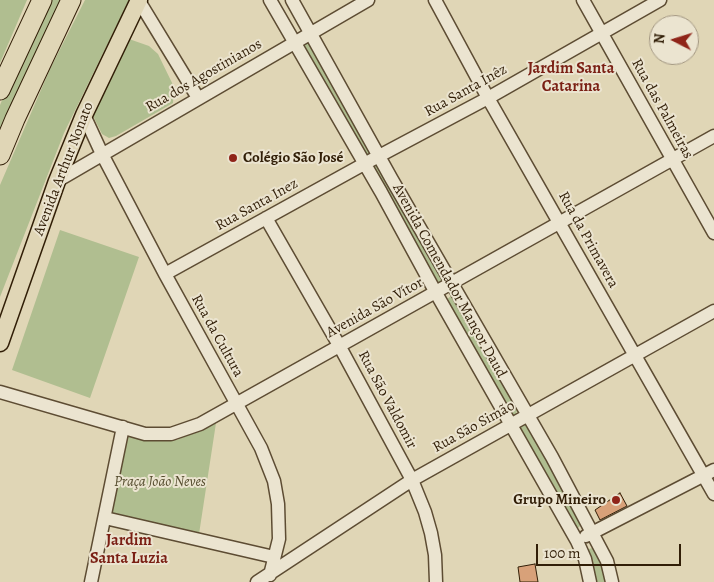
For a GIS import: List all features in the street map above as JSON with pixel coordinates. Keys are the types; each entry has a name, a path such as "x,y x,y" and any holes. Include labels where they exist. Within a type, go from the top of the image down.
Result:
{"highway":[{"path":"0,90 42,0"},
{"path":"0,155 71,0"}],"main road":[{"name":"Avenida Arthur Nonato","path":"0,343 57,181 84,115 139,0"}],"street":[{"path":"139,0 198,98"},
{"name":"Avenida Comendador Mançor Daud","path":"270,0 577,541 585,559 590,582"},
{"name":"Avenida Comendador Mançor Daud","path":"292,0 593,532 607,561 612,582"},
{"name":"Rua dos Agostinianos","path":"57,181 368,0"},
{"name":"Rua da Primavera","path":"435,0 488,98 635,357 709,472 714,494"},
{"name":"Rua das Palmeiras","path":"583,0 714,233"},
{"name":"Rua Santa Inêz","path":"364,164 488,98 660,0"},
{"name":"Rua da Cultura","path":"84,115 102,154 165,274 261,448 274,481 278,504 279,539 270,577"},
{"name":"Avenida São Vítor","path":"0,392 145,434 171,434 200,424 237,405 714,136"},
{"name":"Rua Santa Inez","path":"165,274 364,164"},
{"name":"Rua São Valdomir","path":"266,218 340,347 412,480 431,533 435,555 436,582"},
{"name":"Rua São Simão","path":"256,582 270,577 412,480 635,357 714,311"},
{"path":"92,582 123,427"},
{"path":"577,541 709,472"},
{"path":"105,518 274,557"}],"green space":[{"path":"0,0 27,0 0,63"},
{"path":"48,0 63,0 0,139 0,105"},
{"path":"85,0 129,0 64,133 0,297 0,185 50,69"},
{"path":"129,39 149,46 158,54 174,87 173,103 116,136 109,138 102,134 91,112 123,42"},
{"path":"309,41 371,153 369,156 366,157 304,48 304,45"},
{"path":"377,164 444,278 439,284 435,284 372,169 373,165"},
{"path":"60,230 139,257 90,398 12,370"},
{"path":"451,296 455,299 516,407 515,415 512,416 446,300"},
{"name":"Praça João Neves","path":"216,423 199,534 110,514 126,433 142,438 177,440"},
{"path":"518,424 526,425 581,520 581,525 578,528 575,529 517,432"},
{"path":"589,549 597,549 606,582 596,582 587,554"}],"building":[{"name":"Grupo Mineiro","path":"620,493 627,506 600,520 595,510"},
{"path":"535,564 538,582 520,582 518,567"}],"place":[{"name":"Colégio São José","path":"233,158"},
{"name":"Grupo Mineiro","path":"616,500"}],"district":[{"name":"Jardim Santa Catarina","path":"571,78"},
{"name":"Jardim Santa Luzia","path":"129,550"}]}
